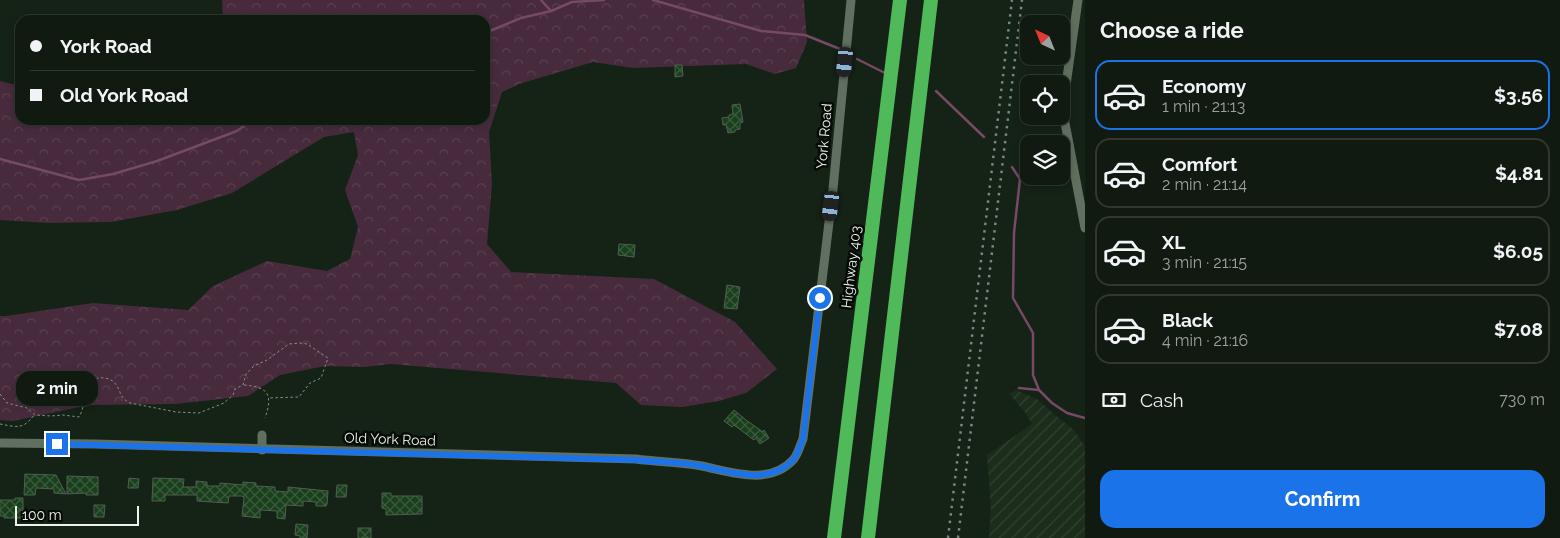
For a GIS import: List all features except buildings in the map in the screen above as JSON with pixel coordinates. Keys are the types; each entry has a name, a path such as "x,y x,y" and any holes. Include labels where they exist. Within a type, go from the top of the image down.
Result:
{"highway":[{"name":"Highway 403","path":"834,538 900,0"},
{"path":"868,538 932,0"}],"street":[{"name":"York Road","path":"777,472 794,459 803,439 833,189 851,0"},
{"path":"1078,0 1063,106 1065,123 1081,186 1085,228"},
{"path":"262,434 262,450"},
{"name":"Old York Road","path":"0,443 95,444 636,460 701,466 757,476 777,472"}],"path":[{"path":"243,385 246,374 254,366 268,360 289,344 300,342 307,344 328,358 322,378 310,382 299,396 268,398"},
{"path":"0,394 7,403 27,408 35,415 79,417 83,411 84,393 97,378 104,377 116,385 123,400 130,403 176,412 199,414 224,403 233,395 235,389 243,385 257,386 266,391 268,398 269,407 265,418"},
{"path":"0,424 18,428 28,423 35,415"}],"shaded area":[{"path":"1016,390 1037,399 1073,429 1085,446 1085,538 989,538 991,509 987,455 1032,424 1024,411 1009,394"}],"green space":[{"path":"222,0 804,0 807,42 796,68 775,74 746,64 633,68 593,62 519,84 502,92 489,132 492,184 487,244 511,272 654,279 735,322 777,369 746,393 719,401 682,407 641,405 616,383 390,364 365,367 325,366 280,375 248,396 175,404 89,405 13,421 0,420 0,316 93,303 188,310 213,286 267,261 327,271 350,259 358,227 345,190 358,155 354,132 324,137 232,193 177,210 111,222 48,223 0,220 0,81 15,85 15,125 490,125 490,15 223,15"}],"waterway":[{"path":"541,0 551,11"},
{"path":"490,31 521,18 551,11 572,2 604,0"},
{"path":"653,0 761,31 805,35 840,49"},
{"path":"857,59 887,74"},
{"path":"936,91 984,137"},
{"path":"0,159 79,180 113,174 157,161 237,131 245,125"},
{"path":"1012,167 1020,179 1014,233 1013,298 1033,333 1033,375 1039,390 1052,403 1067,413 1085,418"},
{"path":"1019,388 1039,390"}],"railway":[{"path":"948,538 1012,0"},
{"path":"958,538 1022,0"}],"route":[{"path":"57,444 636,460 701,466 719,471 757,476 777,472 794,459 803,439 820,298"}]}
